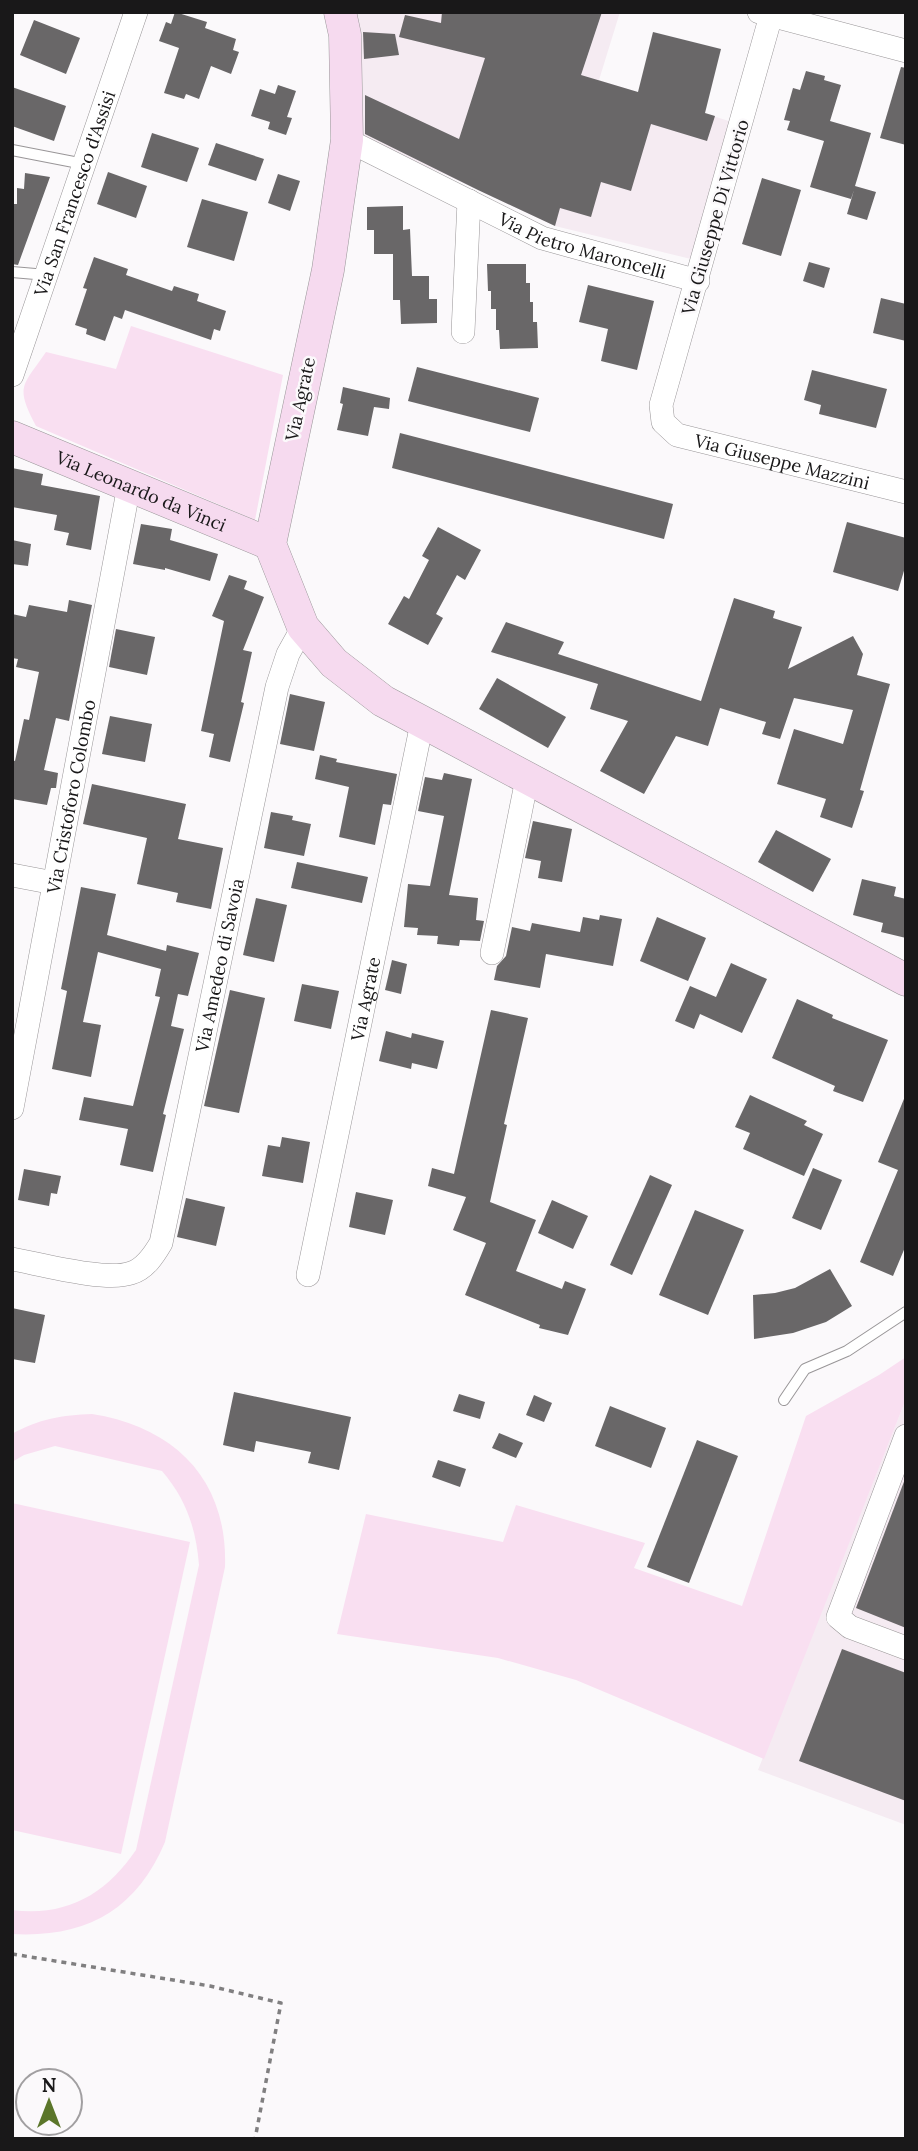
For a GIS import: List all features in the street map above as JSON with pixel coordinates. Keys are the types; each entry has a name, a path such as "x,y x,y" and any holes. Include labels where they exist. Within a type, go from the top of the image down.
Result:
{"street":[{"name":"Via San Francesco d'Assisi","path":"12,375 136,12"},
{"name":"Via Agrate","path":"270,544 328,270 347,140 345,35 340,12"},
{"path":"767,13 906,51"},
{"name":"Via Giuseppe Di Vittorio","path":"663,422 661,405 698,281 767,13"},
{"name":"Via Pietro Maroncelli","path":"347,140 542,238 698,281"},
{"path":"463,332 470,201"},
{"name":"Via Giuseppe Mazzini","path":"663,422 677,435 906,492"},
{"name":"Via Leonardo da Vinci","path":"12,437 270,544"},
{"name":"Via Cristoforo Colombo","path":"12,1108 130,486"},
{"path":"270,544 303,627 344,671 383,701 906,980"},
{"name":"Via Amedeo di Savoia","path":"12,1259 111,1276 132,1273 151,1260 161,1243 277,687 285,662 303,627"},
{"name":"Via Agrate","path":"308,1275 422,723"},
{"path":"492,953 527,779"},
{"path":"12,875 54,883"},
{"path":"906,1436 838,1617 850,1627 906,1648"}],"lane":[{"path":"12,150 84,164"},
{"path":"12,272 47,275"},
{"path":"784,1400 806,1369 847,1351 906,1312"}],"path":[{"path":"12,1954 210,1986 281,2003 256,2139"}],"shaded area":[{"path":"356,12 620,12 599,80 732,122 691,259 555,226 363,140 363,95 356,60"},
{"path":"131,326 283,375 255,520 36,426 25,402 24,387 46,352 116,369"},
{"path":"906,1357 906,1399 764,1759 576,1680 498,1658 337,1634 366,1514 503,1542 516,1505 645,1543 634,1568 742,1606 806,1416"},
{"path":"906,1399 906,1825 758,1770"},
{"path":"92,1414 148,1431 171,1445 191,1463 206,1484 217,1508 224,1536 225,1567 165,1842 153,1866 123,1902 85,1925 63,1931 12,1934 12,1910 50,1910 83,1899 112,1879 136,1850 199,1565 188,1515 177,1492 162,1471 55,1446 24,1455 12,1462 12,1434 51,1419"},
{"path":"12,1503 190,1542 121,1854 12,1830"}],"building":[{"path":"175,12 207,22 205,28 236,39 233,50 239,52 231,74 211,66 199,99 186,94 184,99 164,93 179,48 159,41 166,22 171,24"},
{"path":"442,12 602,12 581,75 638,92 653,32 721,49 705,113 715,116 707,141 651,124 631,191 601,182 591,217 560,208 555,226 478,190 365,134 365,95 459,139 485,58 399,37 405,15 441,23"},
{"path":"34,20 80,38 66,74 20,55"},
{"path":"363,32 395,34 399,55 364,59"},
{"path":"901,67 906,68 906,145 880,138"},
{"path":"806,71 825,76 824,80 841,85 830,121 871,133 855,186 876,192 867,220 847,214 854,190 851,199 810,187 824,141 787,130 790,121 784,120 793,88 800,90"},
{"path":"278,85 296,91 287,117 292,118 286,135 268,129 270,122 251,116 260,89 275,94"},
{"path":"12,87 66,106 54,141 12,126"},
{"path":"152,133 199,148 187,182 141,167"},
{"path":"216,143 264,159 256,181 208,165"},
{"path":"108,172 147,186 136,218 97,204"},
{"path":"25,173 50,177 18,265 12,264 13,204 17,204 17,188 24,189"},
{"path":"278,174 300,181 290,211 268,203"},
{"path":"762,178 801,190 781,256 742,244"},
{"path":"202,199 248,212 234,261 187,247"},
{"path":"403,206 403,230 410,229 412,276 429,276 429,299 437,299 437,323 401,324 400,300 393,300 393,254 374,254 374,230 367,230 367,207"},
{"path":"94,257 128,269 126,275 172,291 174,286 199,294 197,301 226,311 220,331 214,329 211,340 125,310 122,319 114,316 105,341 86,334 87,329 75,325 87,289 83,288"},
{"path":"809,262 830,268 824,288 803,281"},
{"path":"487,264 526,264 526,283 530,283 530,302 533,302 533,322 537,322 538,348 500,349 496,309 491,309 491,291 488,291"},
{"path":"588,285 654,301 637,370 601,361 608,329 579,322"},
{"path":"881,298 906,304 906,341 873,333"},
{"path":"417,367 539,398 530,432 408,401"},
{"path":"812,370 887,389 876,428 819,414 821,405 804,400"},
{"path":"343,387 390,398 389,409 374,407 368,436 337,430 343,404 340,403"},
{"path":"400,433 673,504 664,539 392,468"},
{"path":"12,468 43,474 41,485 100,496 91,550 66,545 69,533 54,530 57,515 12,507"},
{"path":"847,522 906,538 906,564 898,591 833,572"},
{"path":"141,524 172,529 170,540 218,554 210,581 165,568 133,564"},
{"path":"438,527 481,550 465,580 457,575 436,614 443,618 428,645 388,624 404,596 409,599 429,560 422,556"},
{"path":"12,540 31,544 28,566 12,564"},
{"path":"229,575 247,581 244,589 264,597 243,650 252,652 241,702 244,703 230,762 209,757 214,734 201,731 224,621 212,616"},
{"path":"734,598 775,611 773,618 802,627 788,669 853,636 863,654 857,675 890,684 860,790 864,791 852,828 820,817 826,799 777,784 794,729 843,744 853,710 794,698 780,739 762,734 766,722 720,708 708,746 676,736 644,794 600,771 628,721 590,709 598,684 491,652 506,622 564,642 558,654 701,701"},
{"path":"69,600 92,605 69,721 56,718 44,770 58,773 56,788 51,788 47,805 12,799 12,760 15,761 24,719 29,720 39,672 16,667 18,659 12,658 12,614 26,617 29,605 67,612"},
{"path":"116,629 155,637 147,675 109,667"},
{"path":"497,678 566,717 548,748 479,709"},
{"path":"290,694 325,702 314,751 280,744"},
{"path":"110,716 152,724 145,762 102,754"},
{"path":"320,755 337,759 336,762 397,774 391,805 383,804 375,845 339,837 349,787 315,779"},
{"path":"444,773 472,779 449,895 478,898 476,920 484,921 480,941 460,940 459,946 437,944 438,936 417,935 418,928 404,927 408,884 430,886 444,816 418,811 425,777 442,780"},
{"path":"92,784 186,804 178,839 223,848 211,909 176,902 178,893 137,884 147,838 83,824"},
{"path":"271,812 293,816 292,820 311,824 304,856 264,848"},
{"path":"533,821 572,829 562,882 538,878 541,861 525,858"},
{"path":"776,830 831,859 813,892 758,862"},
{"path":"297,862 368,877 362,903 291,888"},
{"path":"862,879 896,887 894,896 906,899 906,938 881,932 883,923 853,915"},
{"path":"81,887 116,894 107,935 166,951 167,945 199,953 188,996 178,994 171,1026 184,1029 163,1114 166,1115 153,1172 120,1165 128,1129 79,1120 84,1097 133,1106 160,997 155,996 161,969 98,952 83,1022 101,1025 91,1077 52,1069 67,991 61,989"},
{"path":"256,898 287,905 274,962 243,955"},
{"path":"600,915 622,919 613,966 546,954 540,988 494,980 497,966 506,956 512,927 530,931 532,923 580,932 583,917 599,920"},
{"path":"657,917 706,938 688,981 640,961"},
{"path":"392,960 407,964 401,994 385,990"},
{"path":"731,963 767,979 742,1033 700,1014 694,1029 675,1021 690,986 716,997"},
{"path":"302,984 339,991 331,1029 294,1021"},
{"path":"230,990 265,998 239,1113 204,1106"},
{"path":"797,999 833,1015 832,1018 888,1040 863,1102 833,1091 835,1086 772,1058"},
{"path":"491,1010 528,1018 490,1202 536,1220 516,1271 562,1289 565,1281 586,1289 568,1335 539,1328 540,1325 465,1295 486,1243 453,1230 466,1197 428,1186 432,1168 454,1174"},
{"path":"386,1031 411,1038 412,1033 444,1041 437,1069 412,1063 411,1069 379,1061"},
{"path":"906,1094 906,1245 893,1276 860,1262 898,1170 878,1162"},
{"path":"750,1095 807,1121 804,1125 823,1134 804,1176 743,1149 750,1133 735,1127"},
{"path":"282,1137 310,1142 303,1183 262,1176 268,1145 280,1147"},
{"path":"813,1168 842,1180 821,1230 792,1218"},
{"path":"24,1169 61,1176 57,1194 51,1193 49,1206 18,1200"},
{"path":"650,1175 672,1185 632,1275 610,1265"},
{"path":"356,1192 393,1200 385,1235 349,1227"},
{"path":"186,1198 225,1207 216,1246 177,1237"},
{"path":"552,1200 588,1216 573,1249 538,1233"},
{"path":"695,1210 744,1230 708,1315 659,1295"},
{"path":"830,1269 852,1306 826,1322 793,1333 754,1339 753,1295 795,1288"},
{"path":"12,1308 45,1315 35,1363 12,1359"},
{"path":"234,1392 351,1417 339,1470 308,1463 311,1452 256,1441 254,1452 223,1445"},
{"path":"459,1394 485,1402 480,1419 453,1411"},
{"path":"534,1395 552,1403 544,1422 526,1415"},
{"path":"610,1406 666,1428 651,1468 595,1446"},
{"path":"499,1433 523,1443 516,1458 492,1448"},
{"path":"697,1440 738,1456 689,1583 647,1567"},
{"path":"438,1460 466,1469 460,1487 432,1477"},
{"path":"906,1479 906,1628 856,1608"},
{"path":"842,1649 906,1673 906,1801 799,1761"}]}
